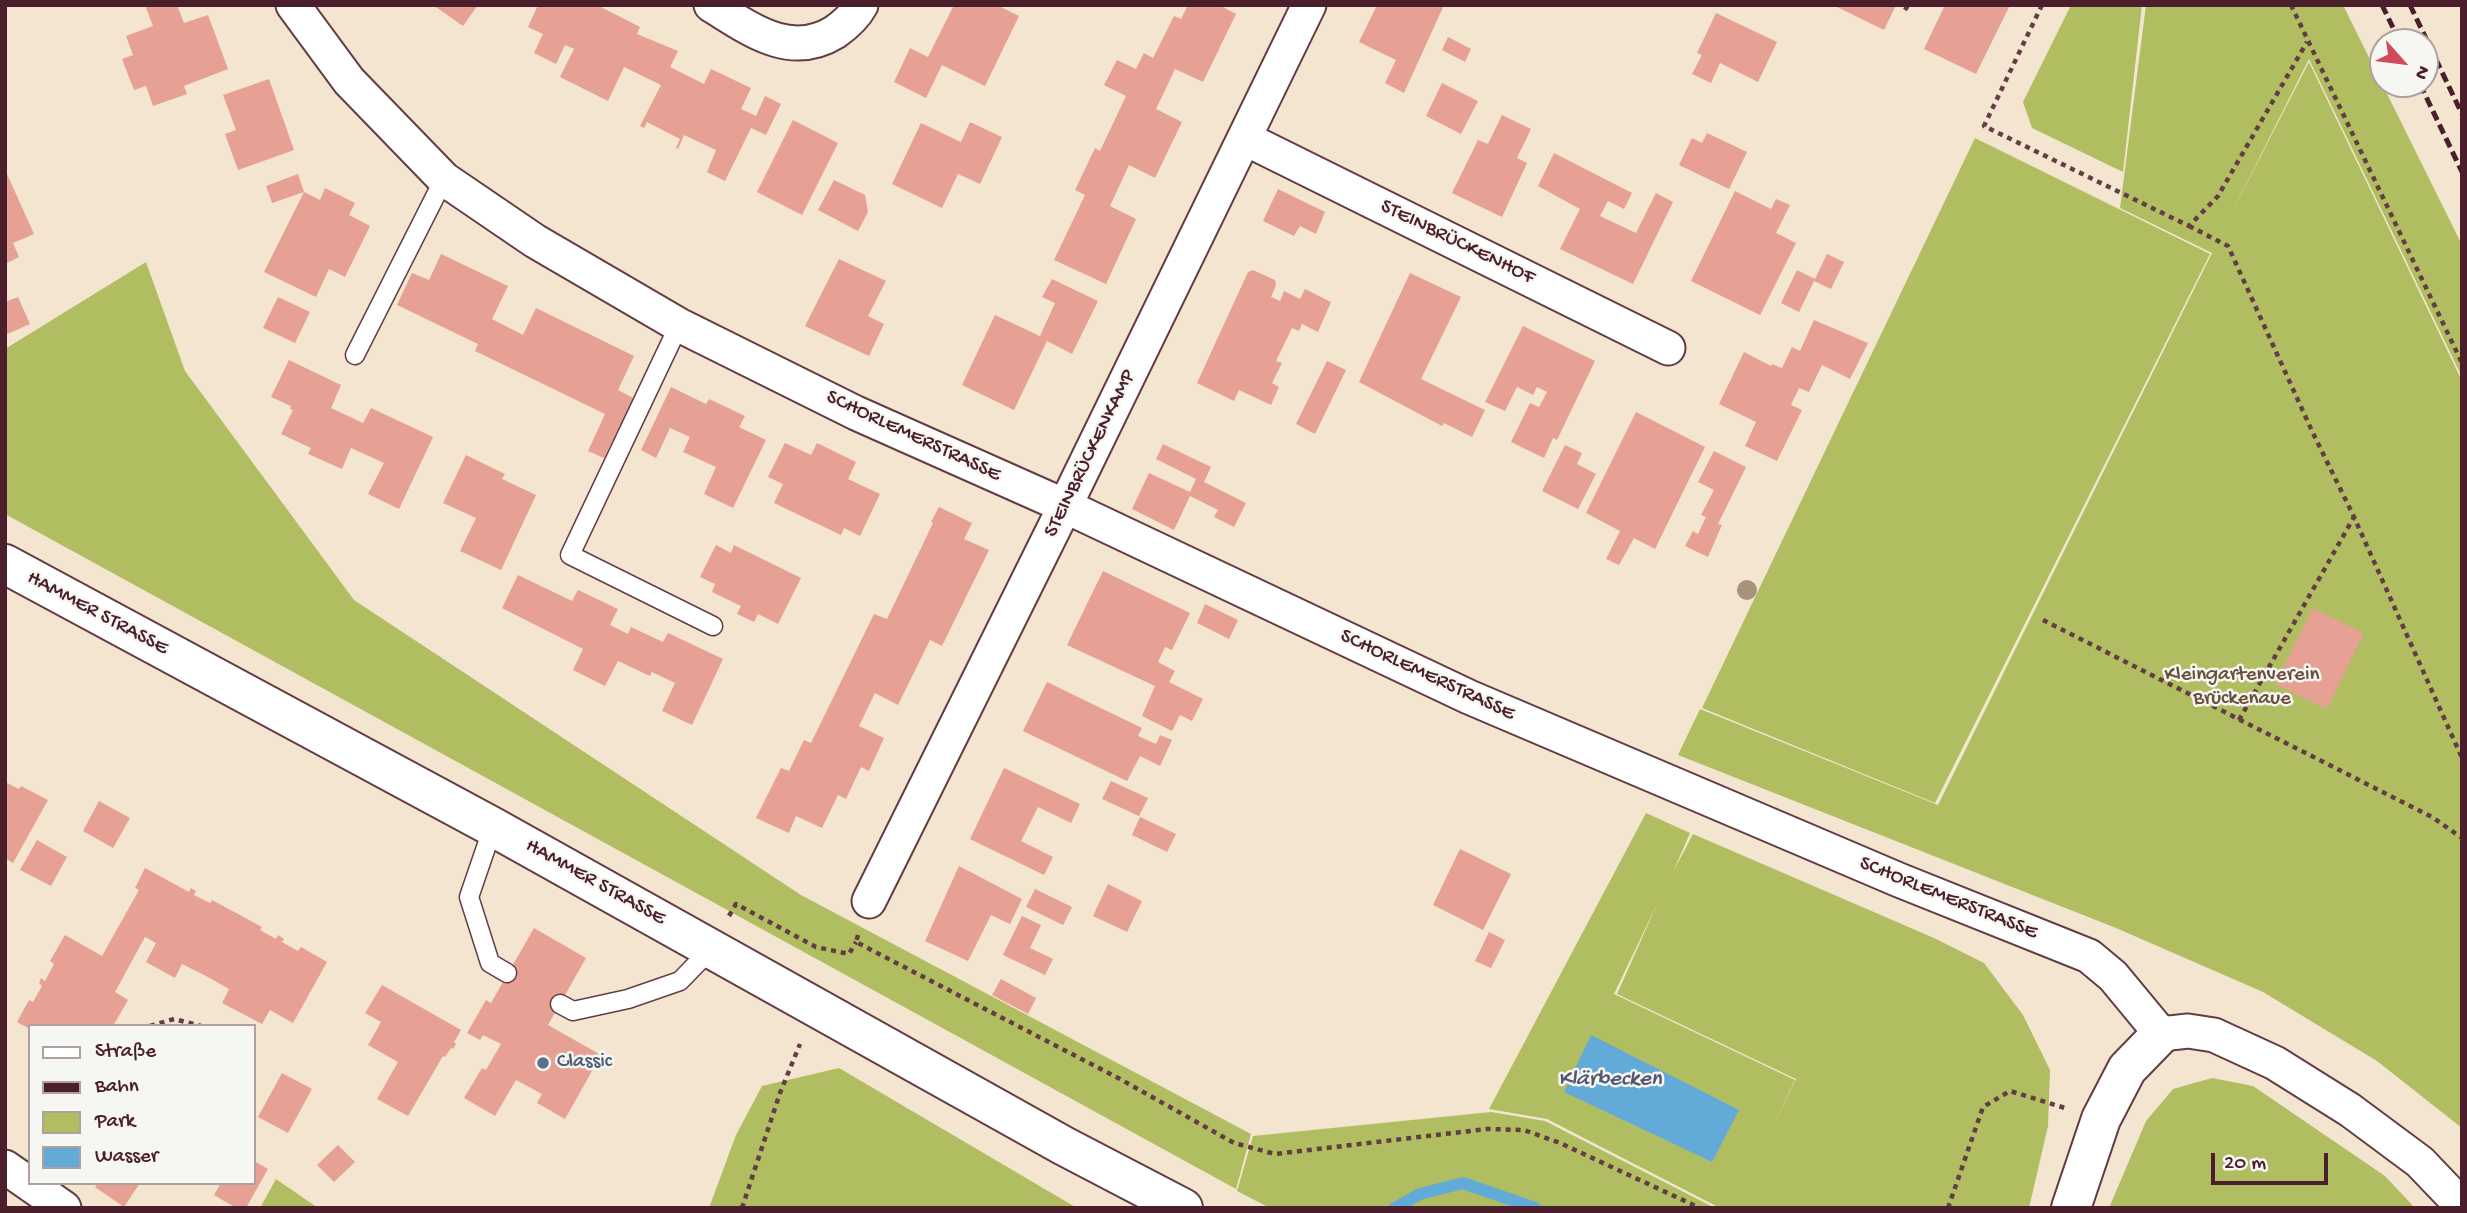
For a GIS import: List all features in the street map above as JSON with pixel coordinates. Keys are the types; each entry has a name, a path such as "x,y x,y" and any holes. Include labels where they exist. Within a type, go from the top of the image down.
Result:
{"main road":[{"name":"HAMMER STRASSE","path":"5,564 493,827 1183,1208"},
{"path":"2071,1208 2101,1119 2127,1069 2161,1034"},
{"path":"1116,1173 1156,1208"}],"street":[{"name":"SCHORLEMERSTRASSE","path":"293,5 349,81 444,179 535,242 680,325 856,413 1065,506 1469,696 1899,880 2089,956 2113,976 2161,1034"},
{"path":"711,5 751,29 790,44 806,44 824,39 857,14 861,5"},
{"name":"STEINBRÜCKENKAMP","path":"869,901 1246,139 1309,5"},
{"name":"STEINBRÜCKENHOF","path":"1246,139 1668,348"},
{"path":"2161,1034 2188,1031 2214,1035 2274,1063 2350,1110 2420,1162 2462,1206"},
{"path":"5,1167 28,1183"},
{"path":"31,1185 64,1208"}],"lane":[{"path":"355,355 444,179"},
{"path":"680,325 570,555 713,626"},
{"path":"493,827 469,897 490,964 507,973"},
{"path":"560,1004 573,1011 628,999 680,981 712,948"}],"path":[{"path":"2042,5 1984,126 2228,246 2462,758"},
{"path":"2291,5 2462,363"},
{"path":"2189,226 2218,196 2307,42"},
{"path":"2239,720 2354,517"},
{"path":"2043,620 2432,817 2462,838"},
{"path":"712,948 736,904 816,947 849,954 856,942 869,901"},
{"path":"856,942 1119,1079 1234,1143 1275,1154 1487,1129 1524,1130 1560,1143 1700,1208"},
{"path":"742,1208 779,1093 797,1048 820,1008"},
{"path":"156,1024 174,1018 194,1024"},
{"path":"1948,1208 1983,1107 2010,1091 2101,1119"}],"green space":[{"path":"2071,5 2142,5 2123,172 2032,128 2023,102"},
{"name":"Kleingartenverein Brückenaue","path":"2146,5 2343,5 2369,57 2369,98 2389,98 2462,245 2462,377 2309,59 2227,222 2309,62 2462,381 2462,1128 2377,1061 2263,992 2116,928 1678,755 1700,709 1938,805 2212,253 2120,208"},
{"path":"1975,138 2210,254 1935,803 1702,708"},
{"path":"146,262 185,371 354,600 801,895 1251,1134 1236,1189 5,514 5,349"},
{"path":"1646,813 1690,833 1673,872 1693,834 1934,938 1984,963 2023,1015 2050,1070 2048,1126 2029,1208 1720,1208 1547,1119 1489,1109","holes":["1659,900 1617,994 1796,1079 1770,1133 1795,1080 1614,994"]},
{"path":"839,1068 1077,1208 709,1208 736,1135 762,1086"},
{"path":"2212,1078 2253,1086 2385,1176 2415,1208 2109,1208 2146,1121 2173,1089"},
{"path":"1491,1112 1545,1121 1715,1208 1270,1208 1237,1191 1253,1136"},
{"path":"276,1179 318,1208 260,1208"}],"water":[{"name":"Klärbecken","path":"1591,1035 1739,1110 1712,1162 1564,1092"}],"building":[{"path":"145,5 177,5 184,23 208,15 228,69 184,86 187,94 153,106 146,86 134,90 122,59 133,55 126,36 153,26"},
{"path":"433,5 478,5 463,26"},
{"path":"538,5 597,5 640,27 637,34 678,51 670,67 704,84 711,69 751,88 741,109 756,116 765,96 781,104 766,135 751,128 725,181 707,172 716,150 684,135 678,149 676,148 680,139 647,122 644,128 640,126 661,85 624,67 608,101 560,77 574,49 565,45 556,64 534,53 543,34 528,27"},
{"path":"954,5 997,5 1019,16 985,86 942,65 926,98 894,82 910,48 928,57"},
{"path":"1188,5 1219,5 1236,14 1203,82 1175,69 1156,109 1182,122 1155,178 1129,165 1110,206 1136,219 1106,284 1054,260 1085,195 1075,190 1095,148 1100,151 1126,96 1104,85 1117,60 1136,69 1144,53 1153,58 1174,16 1181,19"},
{"path":"1377,5 1444,5 1404,93 1385,83 1396,60 1359,42"},
{"path":"1833,5 1896,5 1884,30"},
{"path":"1945,5 2010,5 1976,74 1924,49"},
{"path":"1716,13 1777,42 1758,82 1720,63 1711,83 1692,74 1702,55 1697,53"},
{"path":"1448,37 1471,49 1465,62 1442,50"},
{"path":"269,79 294,150 238,170 225,134 236,130 223,95"},
{"path":"1442,83 1478,101 1461,134 1426,116"},
{"path":"1502,115 1531,129 1517,158 1527,163 1502,217 1452,193 1478,140 1488,144"},
{"path":"793,120 838,143 802,215 757,192"},
{"path":"970,122 1002,137 980,184 958,174 942,208 892,184 921,123 961,142"},
{"path":"1707,133 1747,152 1729,189 1679,165 1692,138 1702,143"},
{"path":"1554,153 1632,193 1624,209 1608,201 1600,216 1636,233 1656,193 1673,202 1633,284 1560,249 1580,209 1538,186"},
{"path":"7,174 34,234 13,243 19,257 5,264 5,175"},
{"path":"298,174 304,192 272,203 266,186"},
{"path":"834,180 865,195 868,212 858,231 818,210"},
{"path":"325,188 355,203 349,215 370,226 345,277 329,269 316,297 264,272 304,192 320,200"},
{"path":"1278,189 1325,212 1316,234 1300,226 1294,236 1263,221"},
{"path":"1735,191 1771,209 1776,199 1790,205 1776,233 1796,243 1760,315 1691,281"},
{"path":"441,254 508,286 492,319 523,335 536,308 634,356 618,390 633,398 604,458 588,451 605,414 475,351 478,344 397,305 412,273 429,280"},
{"path":"1827,254 1844,262 1831,289 1814,281"},
{"path":"839,259 886,281 868,316 884,324 869,356 805,326"},
{"path":"1253,270 1275,280 1276,285 1271,297 1280,301 1284,291 1300,299 1305,289 1331,302 1318,332 1302,324 1299,331 1292,328 1276,361 1282,363 1272,383 1279,387 1271,405 1239,390 1234,401 1197,383 1248,272"},
{"path":"1797,270 1815,279 1799,312 1781,303"},
{"path":"1410,273 1461,297 1421,379 1485,410 1472,437 1444,423 1442,426 1359,382"},
{"path":"1052,279 1098,301 1072,354 1047,341 1014,410 962,385 995,315 1040,336 1055,303 1042,297"},
{"path":"18,297 30,324 5,335 5,302"},
{"path":"278,297 310,312 295,343 263,328"},
{"path":"1814,320 1868,343 1850,379 1822,365 1809,392 1799,388 1791,405 1802,410 1777,461 1745,446 1756,422 1719,404 1744,352 1771,366 1772,364 1782,368 1792,347 1800,351"},
{"path":"1523,326 1595,361 1557,440 1553,438 1544,458 1511,442 1530,403 1539,407 1547,392 1537,387 1533,395 1517,387 1505,411 1485,402"},
{"path":"289,360 341,385 331,408 363,423 371,408 433,437 399,509 368,494 384,463 351,448 342,469 308,454 311,448 281,434 293,410 290,409 291,406 271,397"},
{"path":"1327,361 1346,370 1315,434 1296,424"},
{"path":"671,387 706,404 709,399 745,416 739,427 766,440 733,508 704,494 716,467 683,452 690,437 670,428 656,458 641,450"},
{"path":"1636,412 1705,447 1655,549 1634,538 1619,565 1606,559 1620,531 1586,513"},
{"path":"785,443 811,455 817,443 856,462 848,479 880,494 860,536 844,528 841,535 774,503 783,484 768,477"},
{"path":"1163,444 1211,467 1204,482 1246,503 1234,527 1214,517 1218,510 1190,496 1174,530 1132,509 1149,473 1190,492 1196,479 1156,459"},
{"path":"1565,445 1582,453 1577,464 1596,474 1578,509 1542,491"},
{"path":"1714,451 1746,467 1718,524 1722,525 1708,557 1685,546 1693,531 1698,534 1706,517 1701,515 1714,490 1698,482"},
{"path":"466,455 505,474 502,479 536,495 501,570 460,551 476,518 443,503"},
{"path":"939,507 972,523 964,539 989,550 942,646 930,640 898,705 875,693 859,726 884,738 869,771 861,767 846,799 838,795 822,828 796,816 789,833 756,818 781,768 789,771 804,740 811,743 874,614 887,619"},
{"path":"716,545 731,553 734,545 801,578 778,624 758,614 754,622 737,614 741,606 712,592 715,584 700,577"},
{"path":"1103,571 1190,613 1172,650 1165,647 1158,662 1175,671 1169,682 1203,699 1192,721 1180,715 1172,731 1142,716 1155,686 1067,645"},
{"path":"518,575 572,601 578,590 618,609 610,625 628,634 631,627 663,642 668,633 723,659 692,725 662,711 675,683 652,672 650,676 618,661 605,686 573,670 583,649 502,608"},
{"path":"1205,604 1238,620 1229,639 1197,623"},
{"path":"2313,608 2364,633 2327,709 2275,684"},
{"path":"1047,682 1142,728 1138,736 1156,744 1160,735 1172,740 1160,766 1140,756 1127,781 1023,731"},
{"path":"1004,768 1080,804 1071,823 1038,807 1021,841 1053,857 1044,875 970,839"},
{"path":"1111,781 1148,798 1139,816 1102,799"},
{"path":"5,782 19,789 21,786 48,800 13,863 5,858"},
{"path":"99,801 130,818 113,848 83,831"},
{"path":"1140,817 1176,834 1167,852 1132,835"},
{"path":"37,840 67,857 51,886 20,870"},
{"path":"1460,849 1511,874 1483,930 1433,905"},
{"path":"959,866 1022,899 1010,924 991,915 968,961 925,941"},
{"path":"145,868 189,892 191,888 196,891 194,895 210,903 212,900 240,915 262,927 260,930 276,939 278,935 284,939 282,942 298,951 301,947 327,962 293,1023 270,1010 262,1024 222,1003 229,989 206,976 182,964 175,978 146,962 156,943 145,937 115,992 128,1000 114,1024 28,1024 28,1028 17,1022 29,1000 33,1002 42,986 39,983 41,978 45,981 54,964 50,961 65,935 102,956 139,890 135,888"},
{"path":"1108,884 1142,901 1127,932 1093,916"},
{"path":"1035,889 1072,907 1063,925 1026,907"},
{"path":"1022,916 1041,925 1030,948 1053,959 1045,975 1003,955"},
{"path":"534,928 586,958 548,1025 601,1055 565,1119 537,1103 542,1094 516,1080 495,1116 464,1098 482,1068 486,1070 501,1044 483,1035 480,1040 467,1033 486,1000 491,1003"},
{"path":"1489,932 1505,940 1491,968 1475,961"},
{"path":"1001,979 1036,998 1028,1014 992,995"},
{"path":"382,985 461,1030 453,1049 443,1056 408,1116 377,1099 398,1062 368,1045 381,1022 365,1013"},
{"path":"282,1073 312,1089 288,1133 258,1117"},
{"path":"338,1145 355,1162 334,1182 317,1165"},
{"path":"256,1162 268,1169 246,1208 236,1208 214,1195 220,1185 256,1185"},
{"path":"96,1185 139,1185 124,1207 95,1187"}],"waterway":[{"path":"1395,1208 1420,1194 1463,1183 1535,1208"}],"railway":[{"path":"2382,5 2393,28"},
{"path":"2410,5 2462,114"},
{"path":"2427,98 2462,172"}],"place":[{"name":"Classic","path":"543,1063"}]}
